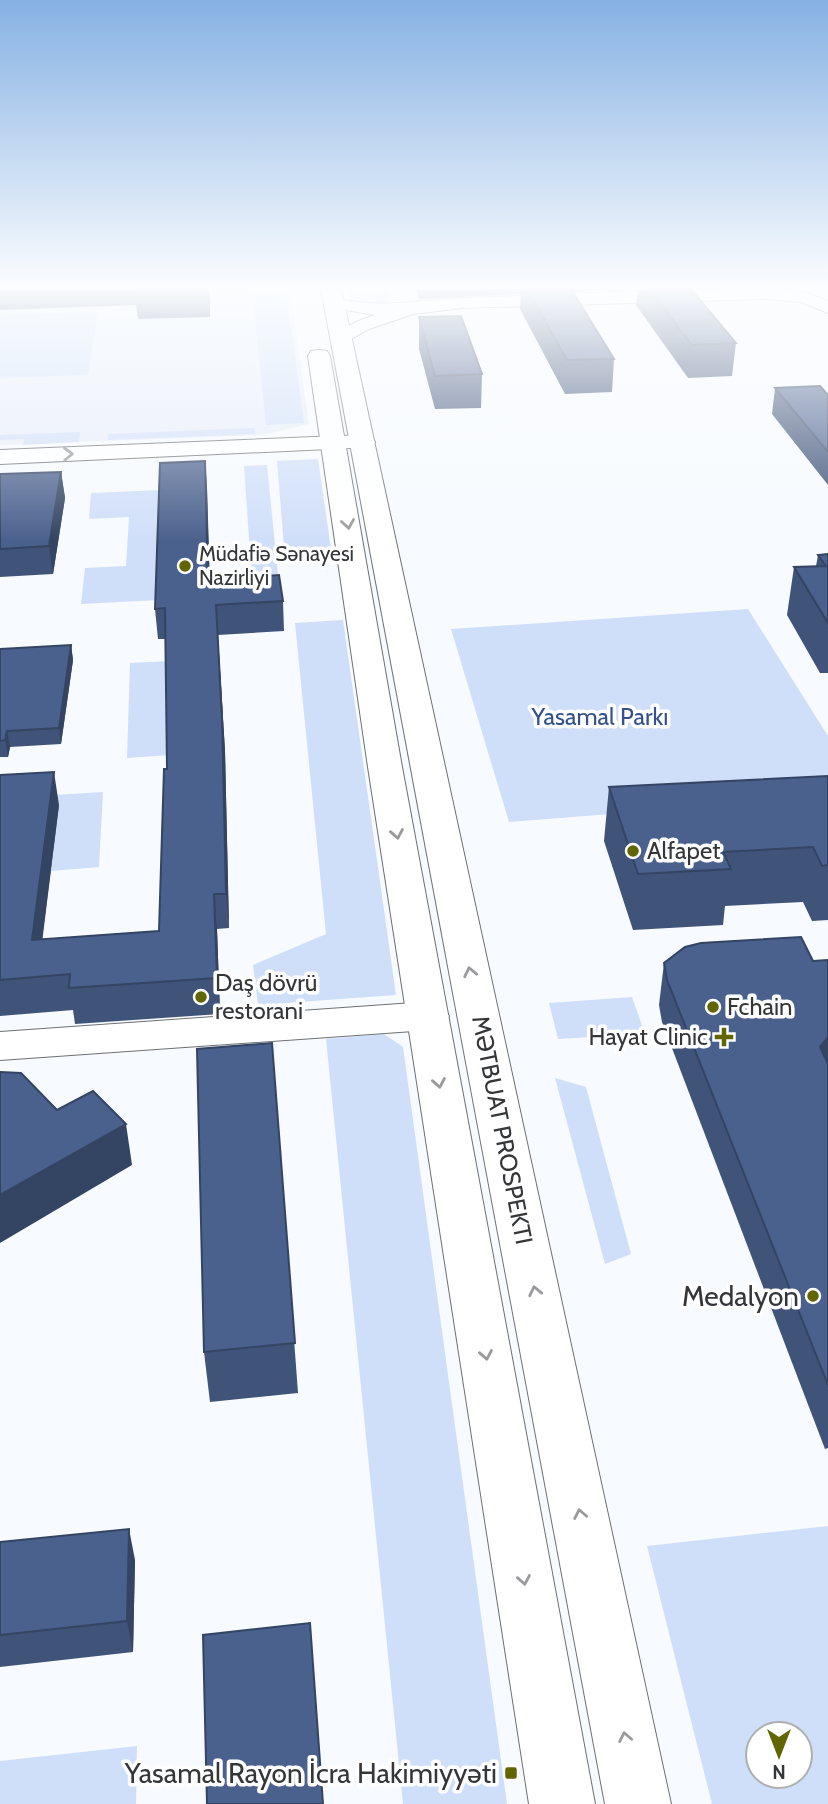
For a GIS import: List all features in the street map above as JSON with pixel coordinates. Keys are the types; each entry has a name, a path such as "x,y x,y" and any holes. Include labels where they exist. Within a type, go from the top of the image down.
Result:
{"main road":[{"name":"MƏTBUAT PROSPEKTI","path":"326,373 348,443 638,1804"},
{"name":"MƏTBUAT PROSPEKTI","path":"344,373 348,443 428,1016 562,1804"},
{"path":"0,457 348,443"},
{"path":"0,1046 428,1016"}],"shaded area":[{"path":"0,373 302,373 309,424 263,435 0,445"}],"green space":[{"path":"0,373 88,373 88,375 0,378"},
{"path":"261,373 297,373 304,423 266,425"},
{"path":"254,428 255,434 108,440 108,434"},
{"path":"80,432 79,442 23,445 24,439 0,440 0,435"},
{"path":"318,459 332,556 285,558 277,461"},
{"path":"267,465 280,595 253,596 244,466"},
{"path":"162,490 159,600 81,604 85,568 126,566 129,517 89,519 91,493"},
{"name":"Yasamal Parkı","path":"748,609 828,736 828,797 509,822 451,629"},
{"path":"343,620 396,995 258,1005 253,965 326,934 295,623"},
{"path":"169,661 170,755 127,758 130,663"},
{"path":"103,792 99,867 51,871 59,805 54,795"},
{"path":"632,997 645,1034 558,1039 549,1003"},
{"path":"384,1034 403,1047 507,1804 403,1804 326,1039"},
{"path":"555,1078 586,1087 631,1254 605,1264"},
{"path":"828,1526 828,1804 712,1804 647,1546"},
{"path":"137,1746 136,1804 0,1804 0,1761"}],"building":[{"path":"434,373 482,374 435,376"},
{"path":"820,386 828,395 828,452 775,388"},
{"path":"205,461 208,580 279,575 283,601 216,605 226,894 214,894 217,978 69,988 70,974 0,980 0,775 54,772 32,940 159,931 164,769 167,769 165,608 155,609 160,463"},
{"path":"61,472 49,546 0,549 0,474"},
{"path":"828,554 828,623 794,567 826,566 818,555"},
{"path":"71,645 59,728 7,731 5,740 0,741 0,649"},
{"path":"828,776 828,865 822,866 813,847 723,852 731,869 638,874 609,787"},
{"path":"801,937 813,961 828,960 828,1037 820,1047 828,1064 828,1385 667,980 664,963 685,947 701,943"},
{"path":"272,1043 295,1343 204,1352 197,1049"},
{"path":"0,1072 21,1073 57,1110 93,1091 126,1124 0,1195"},
{"path":"129,1529 127,1621 0,1635 0,1542"},
{"path":"310,1623 323,1804 207,1804 203,1635"}],"place":[{"name":"Müdafiə Sənayesi Nazirliyi","path":"185,566"},
{"name":"Alfapet","path":"633,851"},
{"name":"Daş dövrü restorani","path":"201,997"},
{"name":"Fchain","path":"713,1007"},
{"name":"Hayat Clinic","path":"724,1037"},
{"name":"Medalyon","path":"813,1296"},
{"name":"Yasamal Rayon İcra Hakimiyyəti","path":"511,1773"}]}
